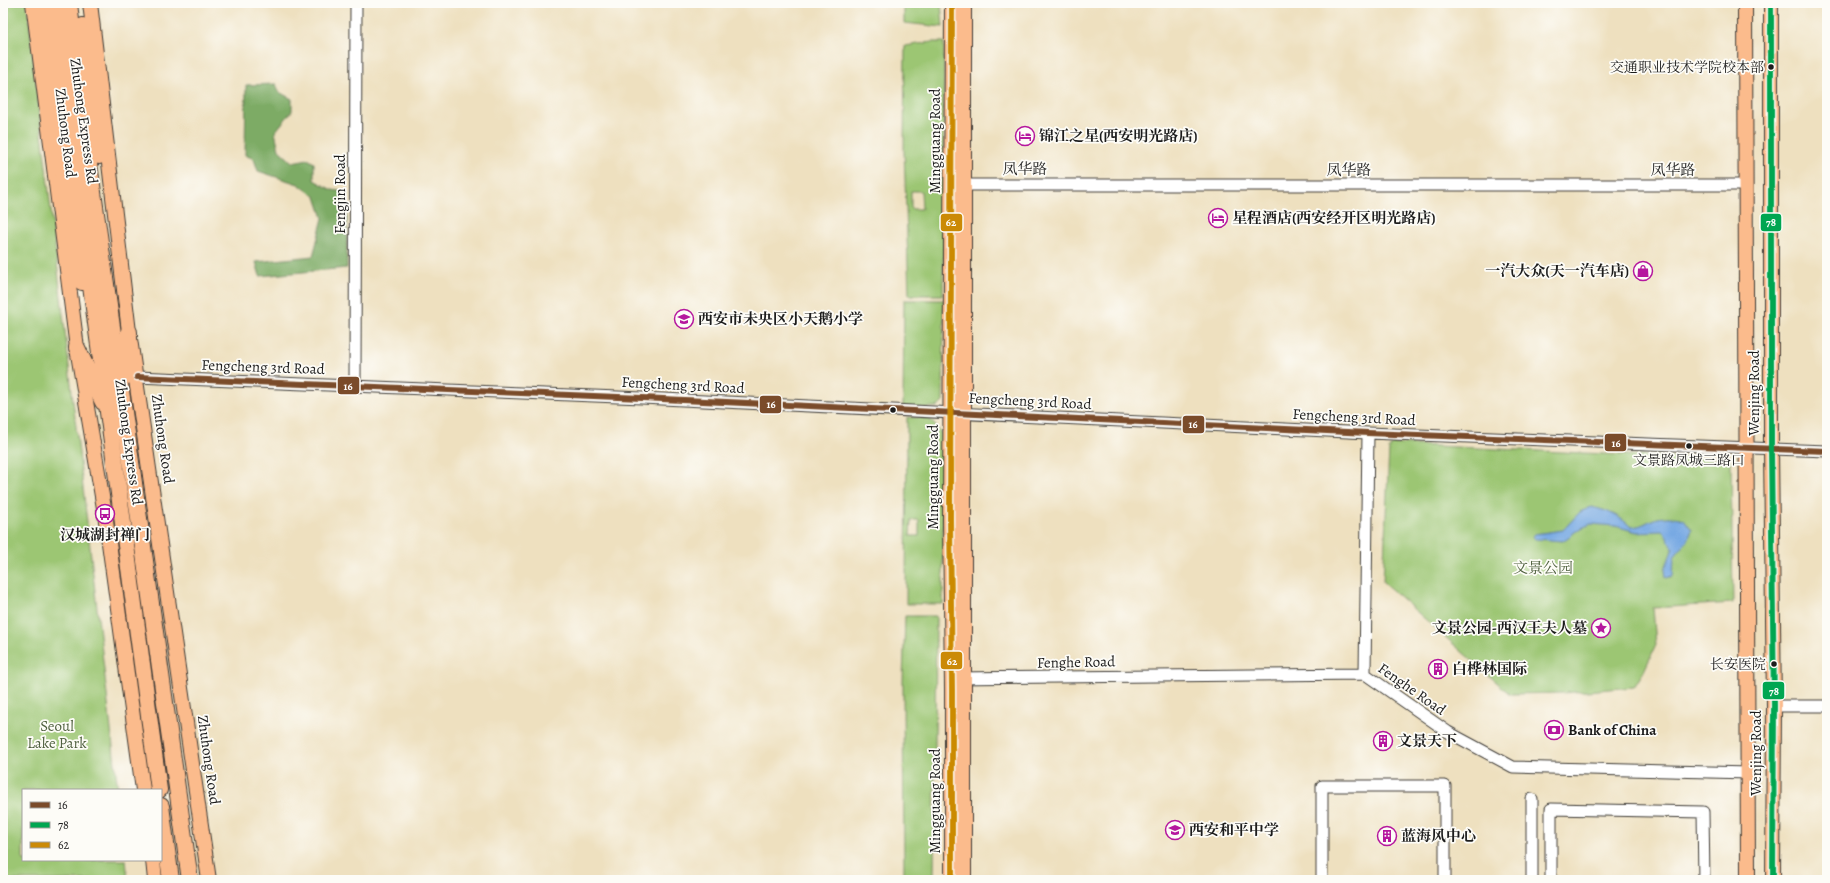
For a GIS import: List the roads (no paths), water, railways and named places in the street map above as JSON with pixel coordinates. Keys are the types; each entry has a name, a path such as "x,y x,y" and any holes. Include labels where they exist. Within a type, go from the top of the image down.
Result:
{"highway":[{"path":"41,3 73,100 105,216 114,335"},
{"name":"Zhuhong Express Rd","path":"55,3 114,335 190,880"},
{"name":"Zhuhong Express Rd","path":"69,3 73,100"},
{"path":"73,100 80,3"},
{"name":"Zhuhong Express Rd","path":"114,335 107,412 159,789"},
{"path":"77,348 107,412"},
{"path":"162,813 171,880"}],"main road":[{"name":"Zhuhong Road","path":"33,3 77,348 105,514 143,789"},
{"name":"Zhuhong Road","path":"90,3 114,335 136,377 209,880"},
{"name":"Mingguang Road","path":"952,3 965,413 952,880"},
{"name":"Mingguang Road","path":"964,3 950,413 964,880"},
{"name":"Wenjing Road","path":"1745,3 1749,773 1748,880"},
{"name":"Wenjing Road","path":"1772,3 1771,448 1774,706 1773,880"},
{"path":"153,861 156,880"}],"street":[{"name":"Fengjin Road","path":"355,385 356,3"},
{"name":"凤华路","path":"958,184 1746,185"},
{"name":"Fengcheng 3rd Road","path":"136,377 355,385 1368,433 1827,451"},
{"path":"1365,674 1368,433"},
{"name":"Fenghe Road","path":"958,678 1365,674 1448,732 1513,767 1749,773"},
{"path":"1774,706 1827,706"},
{"path":"1322,880 1322,786 1445,786 1445,880"},
{"path":"1532,800 1532,880"},
{"path":"1551,880 1551,809 1703,812 1704,880"}],"water":[{"path":"1591,507 1613,514 1631,527 1661,517 1684,519 1692,530 1688,540 1674,557 1673,576 1666,578 1665,569 1673,548 1662,531 1637,532 1615,526 1591,524 1579,529 1563,541 1535,539 1532,536 1534,534 1563,530 1580,512"}],"place":[{"name":"交通职业技术学院校本部","path":"1771,67"},
{"name":"锦江之星(西安明光路店)","path":"1025,136"},
{"name":"星程酒店(西安经开区明光路店)","path":"1218,218"},
{"name":"一汽大众(天一汽车店)","path":"1643,271"},
{"name":"西安市未央区小天鹅小学","path":"684,319"},
{"name":"文景路凤城三路口","path":"1689,446"},
{"name":"汉城湖封禅门","path":"105,514"},
{"name":"文景公园-西汉王夫人墓","path":"1601,628"},
{"name":"长安医院","path":"1774,664"},
{"name":"白桦林国际","path":"1438,669"},
{"name":"Bank of China","path":"1554,730"},
{"name":"文景天下","path":"1383,741"},
{"name":"西安和平中学","path":"1175,830"},
{"name":"蓝海风中心","path":"1387,836"}],"park label":[{"name":"文景公园","path":"1543,568"},
{"name":"Seoul Lake Park","path":"57,734"}]}
